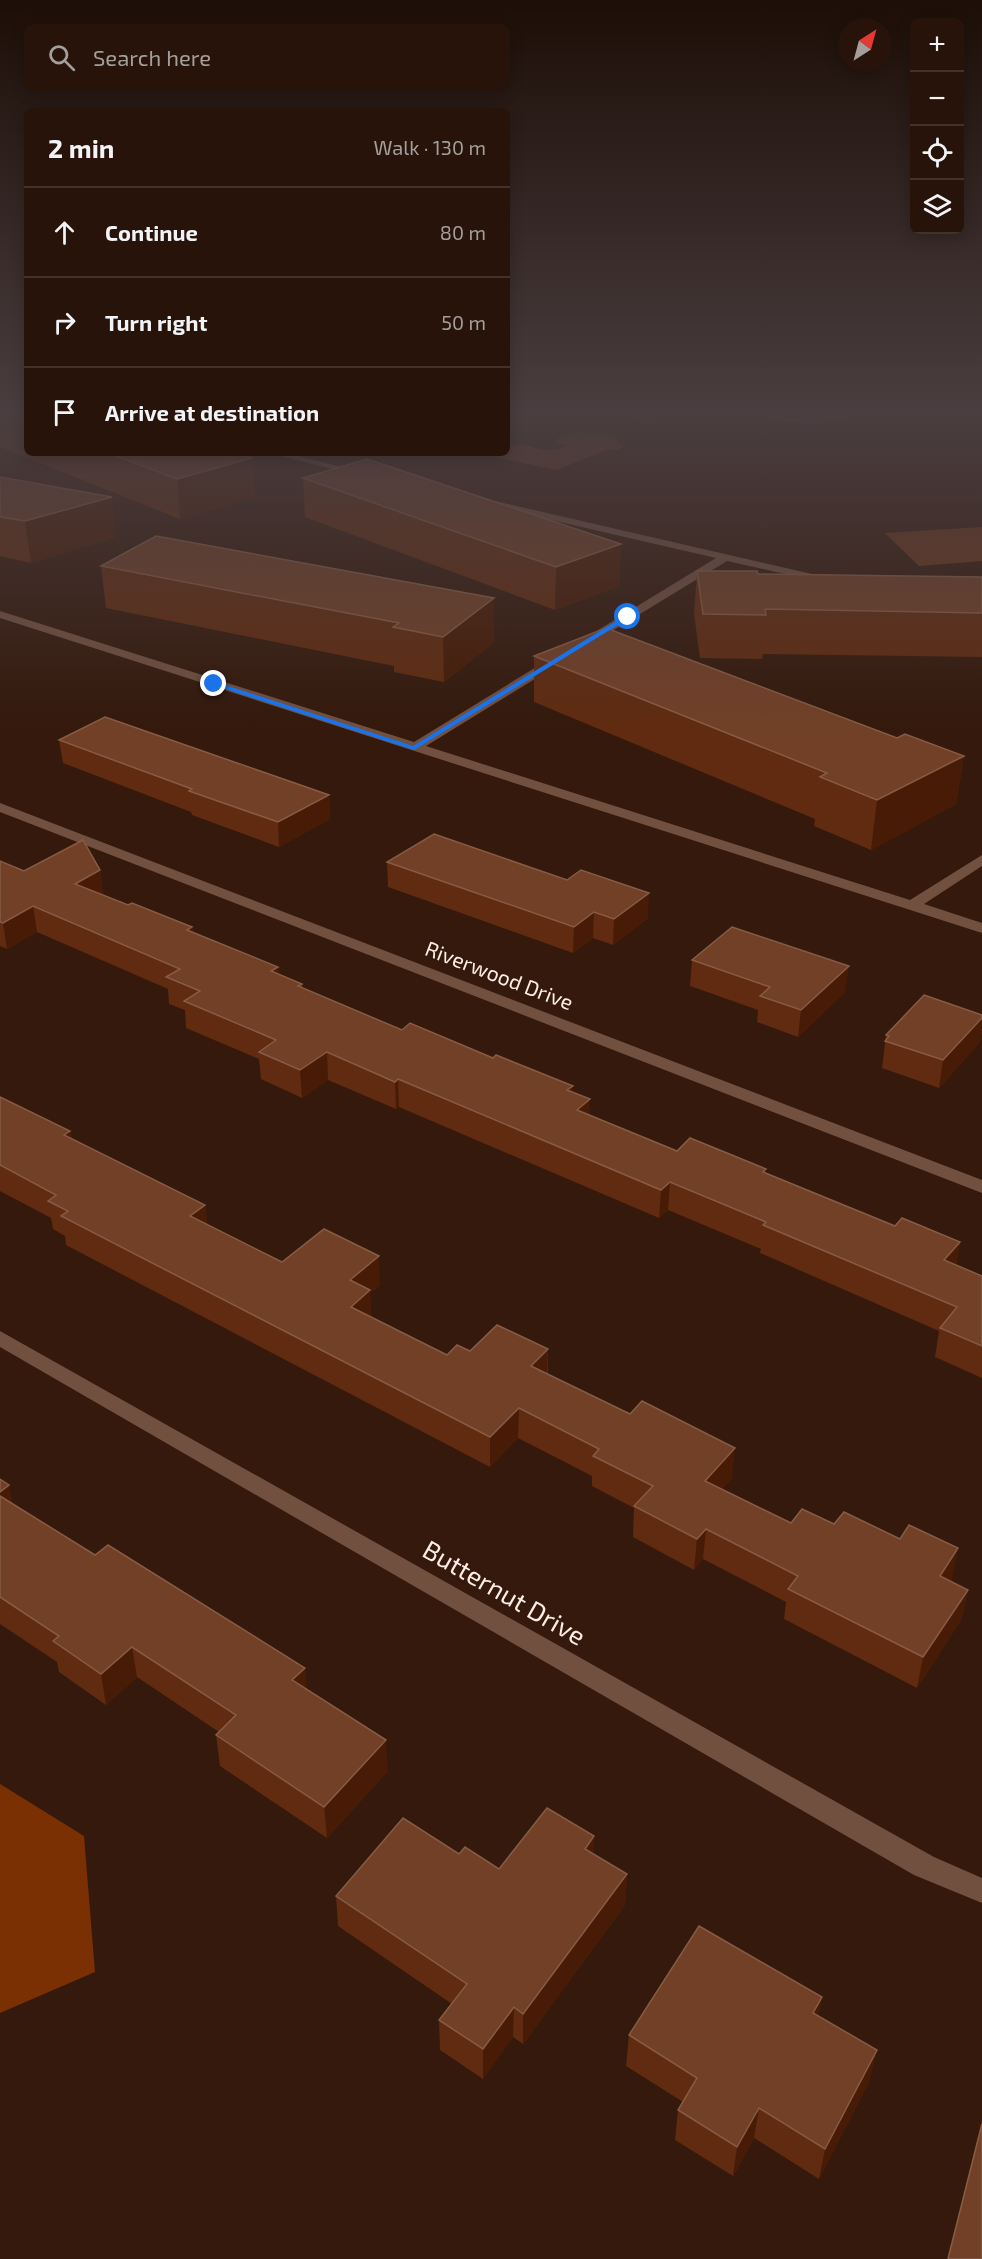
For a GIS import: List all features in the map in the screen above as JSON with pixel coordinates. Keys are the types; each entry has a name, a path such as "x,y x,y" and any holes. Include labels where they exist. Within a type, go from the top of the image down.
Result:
{"street":[{"path":"550,516 840,583"},
{"path":"414,748 726,557"},
{"path":"0,614 982,928"},
{"name":"Riverwood Drive","path":"0,807 982,1187"},
{"path":"911,906 982,859"},
{"name":"Butternut Drive","path":"0,1338 924,1866 982,1891"}],"shaded area":[{"path":"982,527 982,561 919,566 885,533"},
{"path":"0,1784 84,1836 95,1972 0,2013"}],"building":[{"path":"0,516 42,516 25,521"},
{"path":"412,516 539,516 621,544 556,567"},
{"path":"156,536 494,598 443,637 393,627 399,623 101,566"},
{"path":"697,571 982,577 982,613 765,609 766,615 703,614"},
{"path":"606,628 897,738 905,734 964,756 877,800 820,777 827,773 534,656"},
{"path":"105,717 329,795 278,822 189,791 192,789 59,740"},
{"path":"434,834 567,880 581,870 649,893 614,919 594,912 574,927 387,862"},
{"path":"83,840 100,870 75,884 128,905 132,903 192,927 187,930 278,967 271,971 302,984 298,986 402,1030 410,1023 493,1058 496,1055 573,1086 567,1090 590,1099 577,1110 677,1151 690,1138 766,1169 763,1172 895,1226 902,1218 960,1242 944,1260 982,1276 982,1346 940,1328 957,1307 763,1225 766,1222 670,1182 661,1190 398,1079 395,1082 327,1052 300,1070 259,1052 276,1040 184,1001 200,991 166,977 180,969 33,906 3,923 0,922 0,861 24,871"},
{"path":"732,927 849,966 801,1010 760,996 770,987 692,960"},
{"path":"924,995 982,1015 982,1018 943,1060 885,1041 889,1036 886,1035"},
{"path":"0,1097 70,1131 64,1135 205,1205 190,1216 282,1262 324,1229 379,1256 350,1280 370,1290 351,1307 447,1355 457,1345 470,1351 497,1325 548,1349 531,1366 630,1414 642,1401 735,1448 705,1481 791,1523 802,1509 834,1524 844,1512 900,1539 909,1525 958,1548 940,1576 968,1590 923,1657 788,1589 798,1576 706,1529 697,1539 634,1506 653,1486 593,1456 599,1449 519,1408 490,1437 61,1216 68,1211 48,1201 56,1195 0,1165"},
{"path":"0,1479 9,1485 0,1492"},
{"path":"0,1496 95,1555 108,1545 305,1668 292,1680 386,1740 324,1807 216,1735 236,1715 132,1647 101,1674 53,1641 59,1636 0,1597"},
{"path":"547,1808 594,1836 585,1849 627,1874 523,2014 514,2007 483,2049 439,2020 467,1984 336,1896 403,1818 459,1854 465,1847 499,1869"},
{"path":"699,1926 822,1997 813,2013 877,2050 825,2149 759,2108 737,2147 678,2110 697,2078 629,2035"},
{"path":"982,2124 982,2259 948,2259"}],"route":[{"path":"214,684 414,748 628,617"}]}
